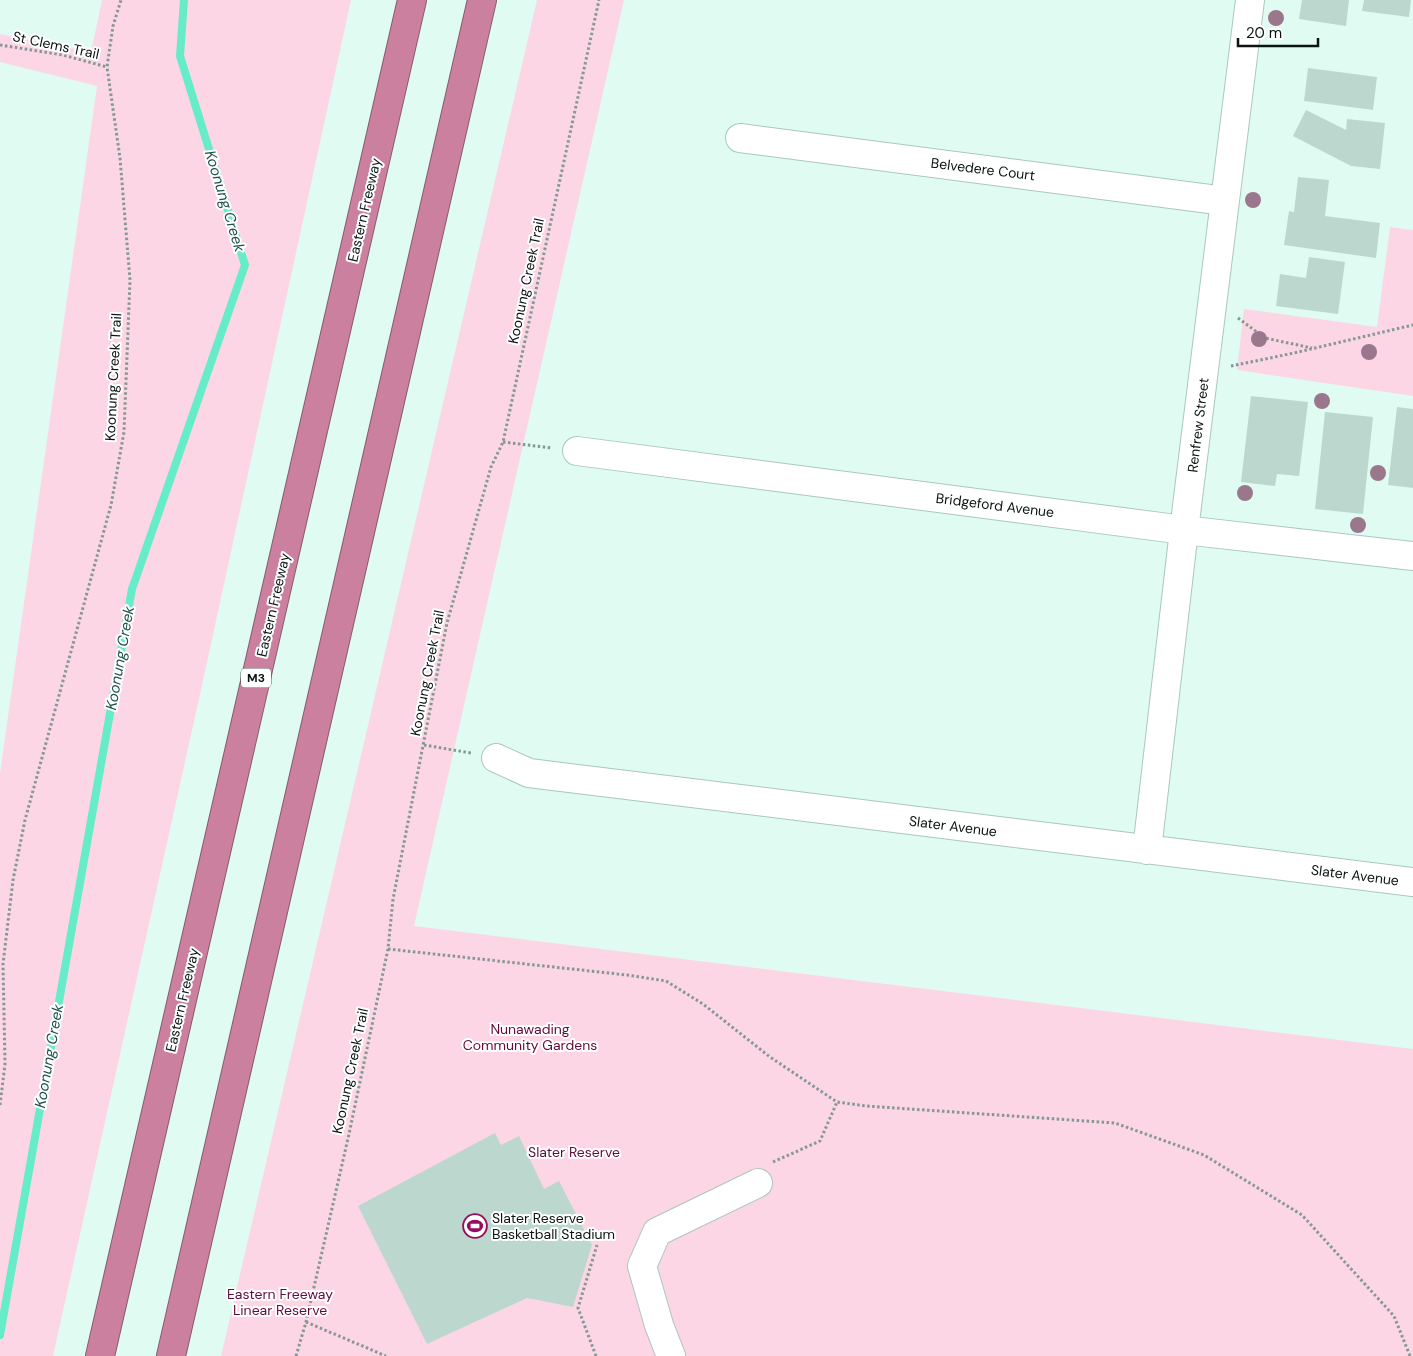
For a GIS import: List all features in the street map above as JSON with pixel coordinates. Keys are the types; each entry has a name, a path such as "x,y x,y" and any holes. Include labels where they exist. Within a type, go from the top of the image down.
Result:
{"highway":[{"name":"Eastern Freeway","path":"100,1356 412,0"},
{"path":"171,1356 482,0"}],"street":[{"name":"Renfrew Street","path":"1148,850 1184,530 1250,0"},
{"name":"Belvedere Court","path":"740,138 1225,201"},
{"name":"Bridgeford Avenue","path":"577,451 1184,530 1413,556"},
{"name":"Slater Avenue","path":"496,758 529,773 1413,882"},
{"path":"671,1356 658,1325 642,1266 658,1232 758,1183"}],"path":[{"name":"Koonung Creek Trail","path":"0,1105 5,1064 3,964 13,880 25,820 110,505 124,432 130,280 120,158 107,68 113,26 121,0"},
{"name":"Koonung Creek Trail","path":"296,1356 306,1322 349,1134 388,949 393,899 447,623 491,467 502,442 599,0"},
{"name":"St Clems Trail","path":"0,44 63,55 107,68"},
{"path":"1214,300 1265,338 1315,348"},
{"path":"1205,371 1413,325"},
{"path":"502,442 577,451"},
{"path":"424,744 496,758"},
{"path":"388,949 666,981 703,1004 770,1057 837,1102 866,1106 1115,1123 1204,1155 1302,1215 1394,1316 1410,1356"},
{"path":"758,1183 773,1162 820,1141 837,1102"},
{"path":"596,1356 578,1308 597,1245"},
{"path":"306,1322 386,1356"}],"green space":[{"path":"102,0 351,0 199,699 53,1356 0,1356 0,773 97,86 0,62 0,34 91,52"},
{"name":"Slater Reserve","path":"537,0 624,0 414,926 1413,1049 1413,1356 221,1356"},
{"path":"1390,227 1413,230 1413,396 1237,370 1244,309 1377,327"}],"building":[{"path":"1302,0 1349,0 1346,26 1299,19"},
{"path":"1364,0 1411,0 1409,17 1362,11"},
{"path":"1308,68 1377,77 1373,110 1304,101"},
{"path":"1306,110 1346,130 1347,119 1385,123 1380,169 1351,166 1293,136"},
{"path":"1298,177 1329,180 1325,216 1380,223 1376,258 1284,245 1289,211 1294,212"},
{"path":"1309,257 1345,262 1338,314 1276,306 1280,274 1306,278"},
{"path":"1251,396 1308,402 1299,476 1277,474 1275,486 1241,482"},
{"path":"1397,407 1413,409 1413,488 1388,485"},
{"path":"1325,412 1373,417 1363,514 1315,509"},
{"name":"Slater Reserve Basketball Stadium","path":"495,1133 501,1145 519,1136 544,1189 559,1181 592,1245 573,1307 527,1298 427,1344 358,1206"}],"waterway":[{"name":"Koonung Creek","path":"0,1335 132,589 245,265 180,56 184,0"}],"place":[{"name":"Slater Reserve Basketball Stadium","path":"475,1226"}],"park label":[{"name":"Nunawading Community Gardens","path":"530,1038"},
{"name":"Eastern Freeway Linear Reserve","path":"280,1302"}]}
